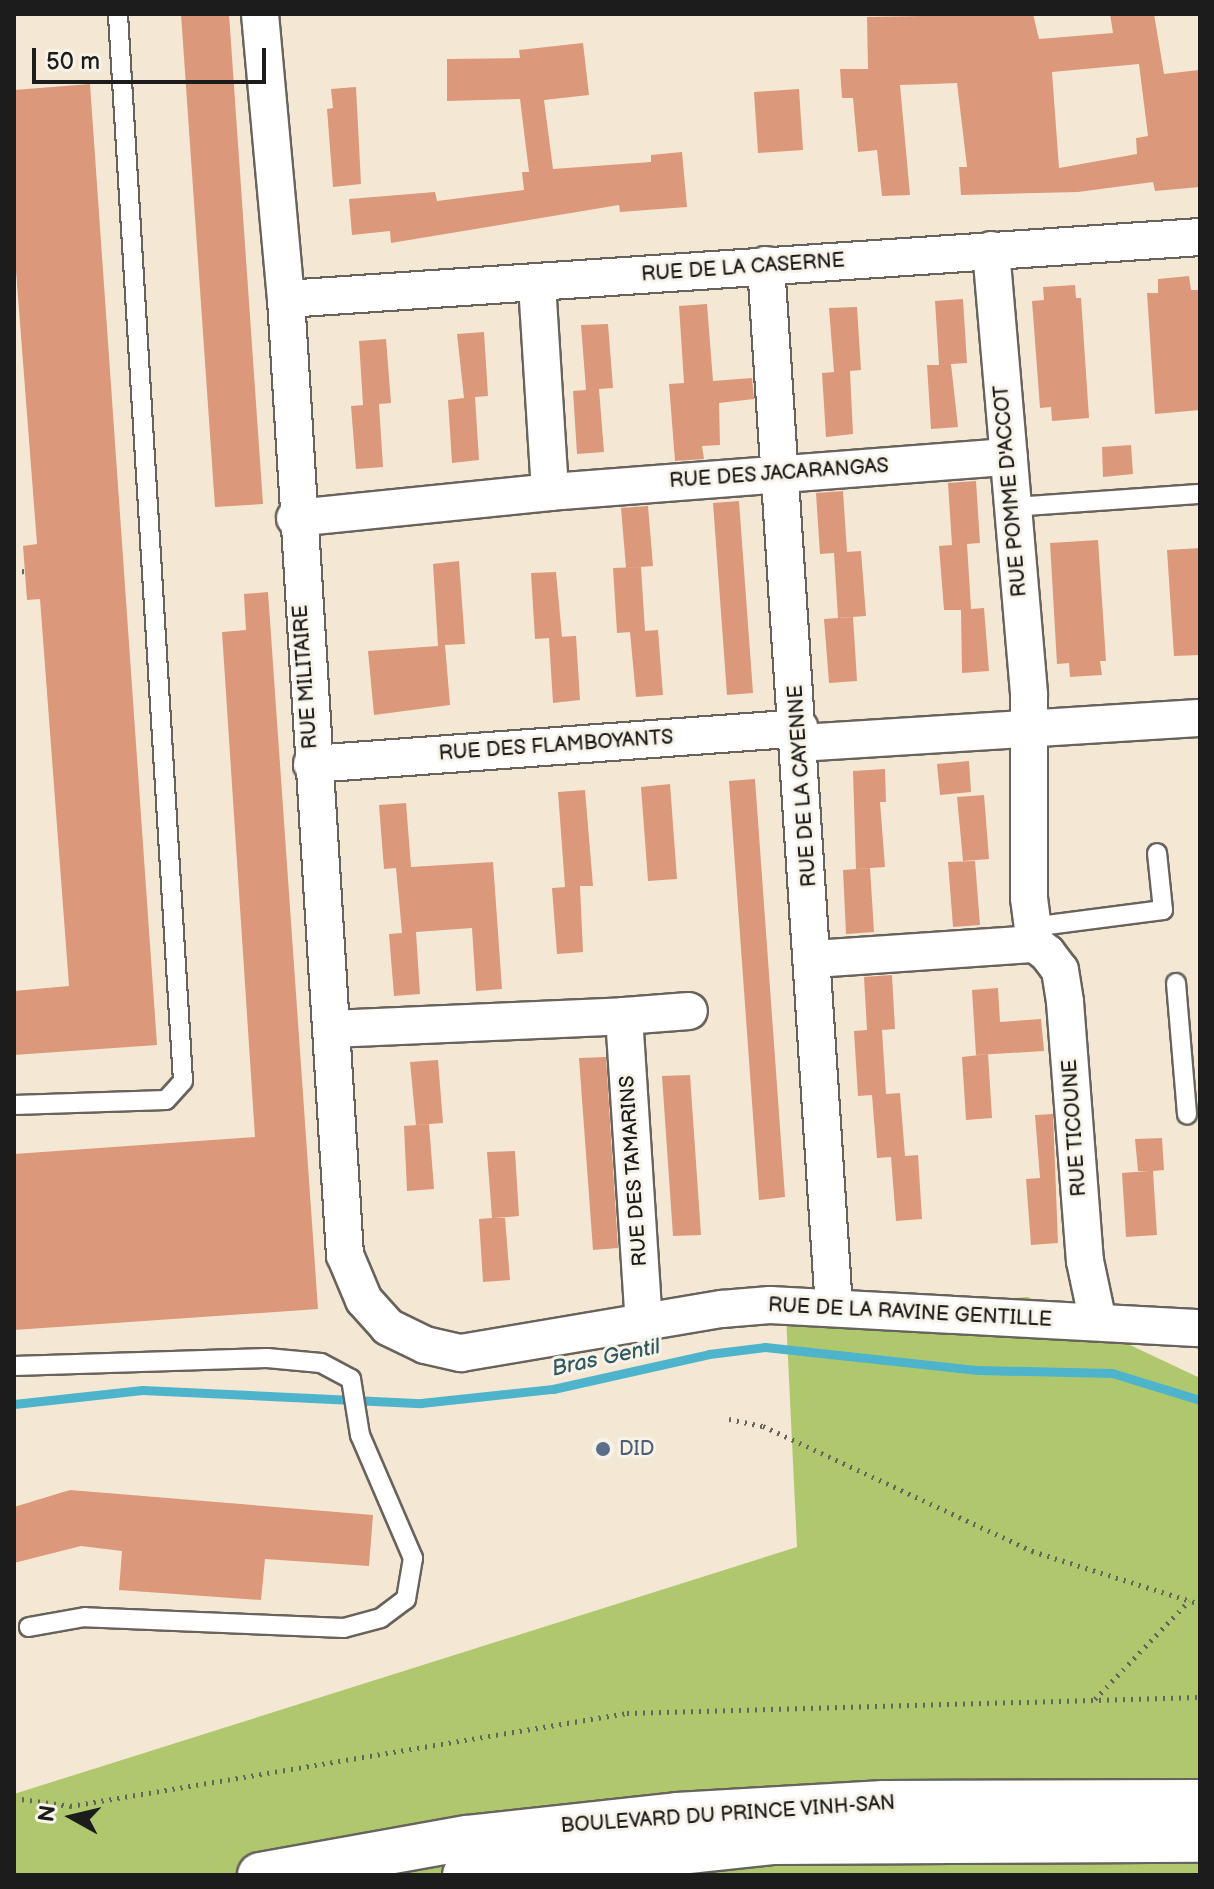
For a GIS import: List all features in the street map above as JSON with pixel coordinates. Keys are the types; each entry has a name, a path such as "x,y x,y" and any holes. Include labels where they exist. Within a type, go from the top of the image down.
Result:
{"main road":[{"name":"BOULEVARD DU PRINCE VINH-SAN","path":"260,1875 466,1838 677,1815 884,1803 1200,1802"},
{"name":"BOULEVARD DU PRINCE VINH-SAN","path":"465,1875 774,1842 1200,1840"}],"street":[{"name":"RUE MILITAIRE","path":"260,14 286,299 295,518 345,1255 364,1300 388,1327"},
{"name":"RUE DE LA CASERNE","path":"286,299 1200,237"},
{"name":"RUE POMME D'ACCOT","path":"991,250 1029,731"},
{"name":"RUE DE LA CAYENNE","path":"766,265 783,473 834,1307"},
{"path":"537,284 550,492"},
{"name":"RUE DES JACARANGAS","path":"295,518 550,492 1009,457"},
{"name":"RUE DES FLAMBOYANTS","path":"312,764 800,736 1029,731 1200,718"},
{"path":"814,959 1034,936 1029,731"},
{"name":"RUE TICOUNE","path":"1034,936 1047,953 1061,981 1085,1261 1098,1322"},
{"path":"331,1029 689,1011"},
{"name":"RUE DES TAMARINS","path":"624,1016 644,1325"},
{"name":"RUE DE LA RAVINE GENTILLE","path":"388,1327 425,1345 461,1353 644,1325 722,1309 834,1307 1200,1328"}],"lane":[{"path":"14,1105 166,1100 183,1081 118,14"},
{"path":"1013,507 1200,494"},
{"path":"1034,936 1163,910 1157,853"},
{"path":"1176,983 1187,1115"},
{"path":"1181,1043 1200,1042"},
{"path":"14,1366 267,1358 321,1363 351,1379 360,1435 413,1558 406,1599 381,1618 344,1628 85,1617 29,1627"}],"path":[{"path":"14,572 25,571"},
{"path":"729,1419 763,1426 1032,1551 1200,1604"},
{"path":"1094,1700 1189,1601"},
{"path":"14,1798 70,1806 627,1713 1200,1697"}],"green space":[{"path":"1028,1297 1200,1378 1200,1875 14,1875 14,1794 797,1547 786,1316"}],"building":[{"path":"181,14 229,14 263,504 215,507"},
{"path":"1033,14 1039,39 1113,33 1110,14 1154,14 1164,74 1199,70 1200,187 1155,191 1153,182 1078,192 961,195 959,167 967,167 957,83 900,85 910,195 882,196 877,150 858,152 853,98 842,98 840,69 868,69 867,17","holes":["1139,64 1148,136 1136,138 1137,154 1059,168 1052,72"]},
{"path":"583,43 589,95 544,100 553,169 651,162 651,155 682,152 687,207 620,212 619,205 391,243 390,231 352,235 349,199 435,192 437,201 524,190 522,172 529,172 520,99 447,101 447,59 520,58 519,50"},
{"path":"90,84 157,1045 14,1055 14,991 69,986 40,599 27,600 23,546 37,544 14,245 14,90"},
{"path":"356,87 361,184 333,187 327,109 333,108 331,89"},
{"path":"799,89 803,150 758,153 754,92"},
{"path":"1189,276 1191,290 1200,290 1200,410 1155,414 1147,293 1158,293 1158,279"},
{"path":"1075,285 1076,298 1081,298 1089,418 1052,421 1051,407 1040,408 1032,301 1044,300 1043,287"},
{"path":"963,299 967,363 951,364 958,427 931,429 927,365 939,365 935,301"},
{"path":"707,304 713,381 752,378 754,399 719,403 720,445 702,446 704,459 675,461 669,384 684,383 679,306"},
{"path":"857,307 861,370 850,371 853,434 826,437 822,373 834,372 829,308"},
{"path":"608,324 613,388 599,389 604,452 577,454 573,391 586,390 581,325"},
{"path":"484,332 488,396 475,397 479,460 452,463 448,400 464,398 457,334"},
{"path":"386,339 391,403 379,404 383,467 356,469 351,406 363,405 359,341"},
{"path":"1131,445 1133,474 1103,477 1102,447"},
{"path":"976,481 980,543 967,544 971,609 984,608 989,671 962,673 961,610 944,610 939,546 952,545 948,483"},
{"path":"843,491 847,552 861,551 866,616 838,618 834,553 820,554 816,493"},
{"path":"739,501 753,693 727,695 713,503"},
{"path":"648,506 653,566 626,568 621,508"},
{"path":"1098,540 1106,661 1100,661 1102,675 1070,677 1069,663 1057,664 1050,543"},
{"path":"1200,548 1200,655 1174,656 1167,550"},
{"path":"459,561 465,644 445,645 450,705 374,715 368,651 438,646 433,564"},
{"path":"641,567 645,631 658,630 663,695 636,697 630,632 617,633 613,568"},
{"path":"556,572 562,637 576,636 580,700 553,703 549,638 535,639 531,573"},
{"path":"268,592 318,1309 14,1330 14,1154 255,1137 222,632 246,630 244,594"},
{"path":"853,617 857,681 829,683 824,619"},
{"path":"969,761 971,792 940,795 937,764"},
{"path":"885,769 886,802 880,802 885,867 856,869 853,771"},
{"path":"755,779 785,1197 759,1200 729,781"},
{"path":"670,784 677,879 648,881 641,787"},
{"path":"585,790 593,886 565,887 558,792"},
{"path":"984,795 989,859 963,861 957,797"},
{"path":"406,803 411,867 493,862 502,989 476,991 472,928 416,932 420,994 394,996 389,934 402,933 396,868 384,869 379,805"},
{"path":"975,861 980,925 953,927 948,862"},
{"path":"870,868 874,932 846,934 843,870"},
{"path":"580,886 583,952 557,954 552,888"},
{"path":"892,975 895,1029 882,1030 886,1094 900,1093 905,1156 918,1155 922,1219 896,1221 891,1157 877,1158 872,1095 858,1096 854,1031 867,1030 864,977"},
{"path":"998,988 1000,1022 1041,1019 1044,1051 976,1055 972,990"},
{"path":"988,1054 992,1118 966,1120 962,1057"},
{"path":"606,1057 618,1248 593,1250 579,1058"},
{"path":"438,1060 443,1123 416,1125 410,1062"},
{"path":"690,1075 701,1235 673,1236 662,1076"},
{"path":"1053,1114 1058,1243 1031,1245 1026,1179 1040,1178 1035,1115"},
{"path":"429,1124 434,1189 407,1191 404,1126"},
{"path":"1162,1138 1164,1170 1153,1171 1157,1235 1126,1237 1122,1173 1149,1171 1138,1171 1135,1139"},
{"path":"515,1151 519,1216 494,1218 505,1218 510,1280 483,1282 479,1219 492,1218 487,1152"},
{"path":"70,1490 373,1515 369,1566 265,1559 261,1600 119,1590 122,1551 81,1546 14,1563 14,1507"}],"waterway":[{"name":"Bras Gentil","path":"14,1404 142,1390 421,1403 553,1389 709,1354 765,1347 978,1370 1112,1373 1200,1400"}],"place":[{"name":"DID","path":"603,1449"}]}
